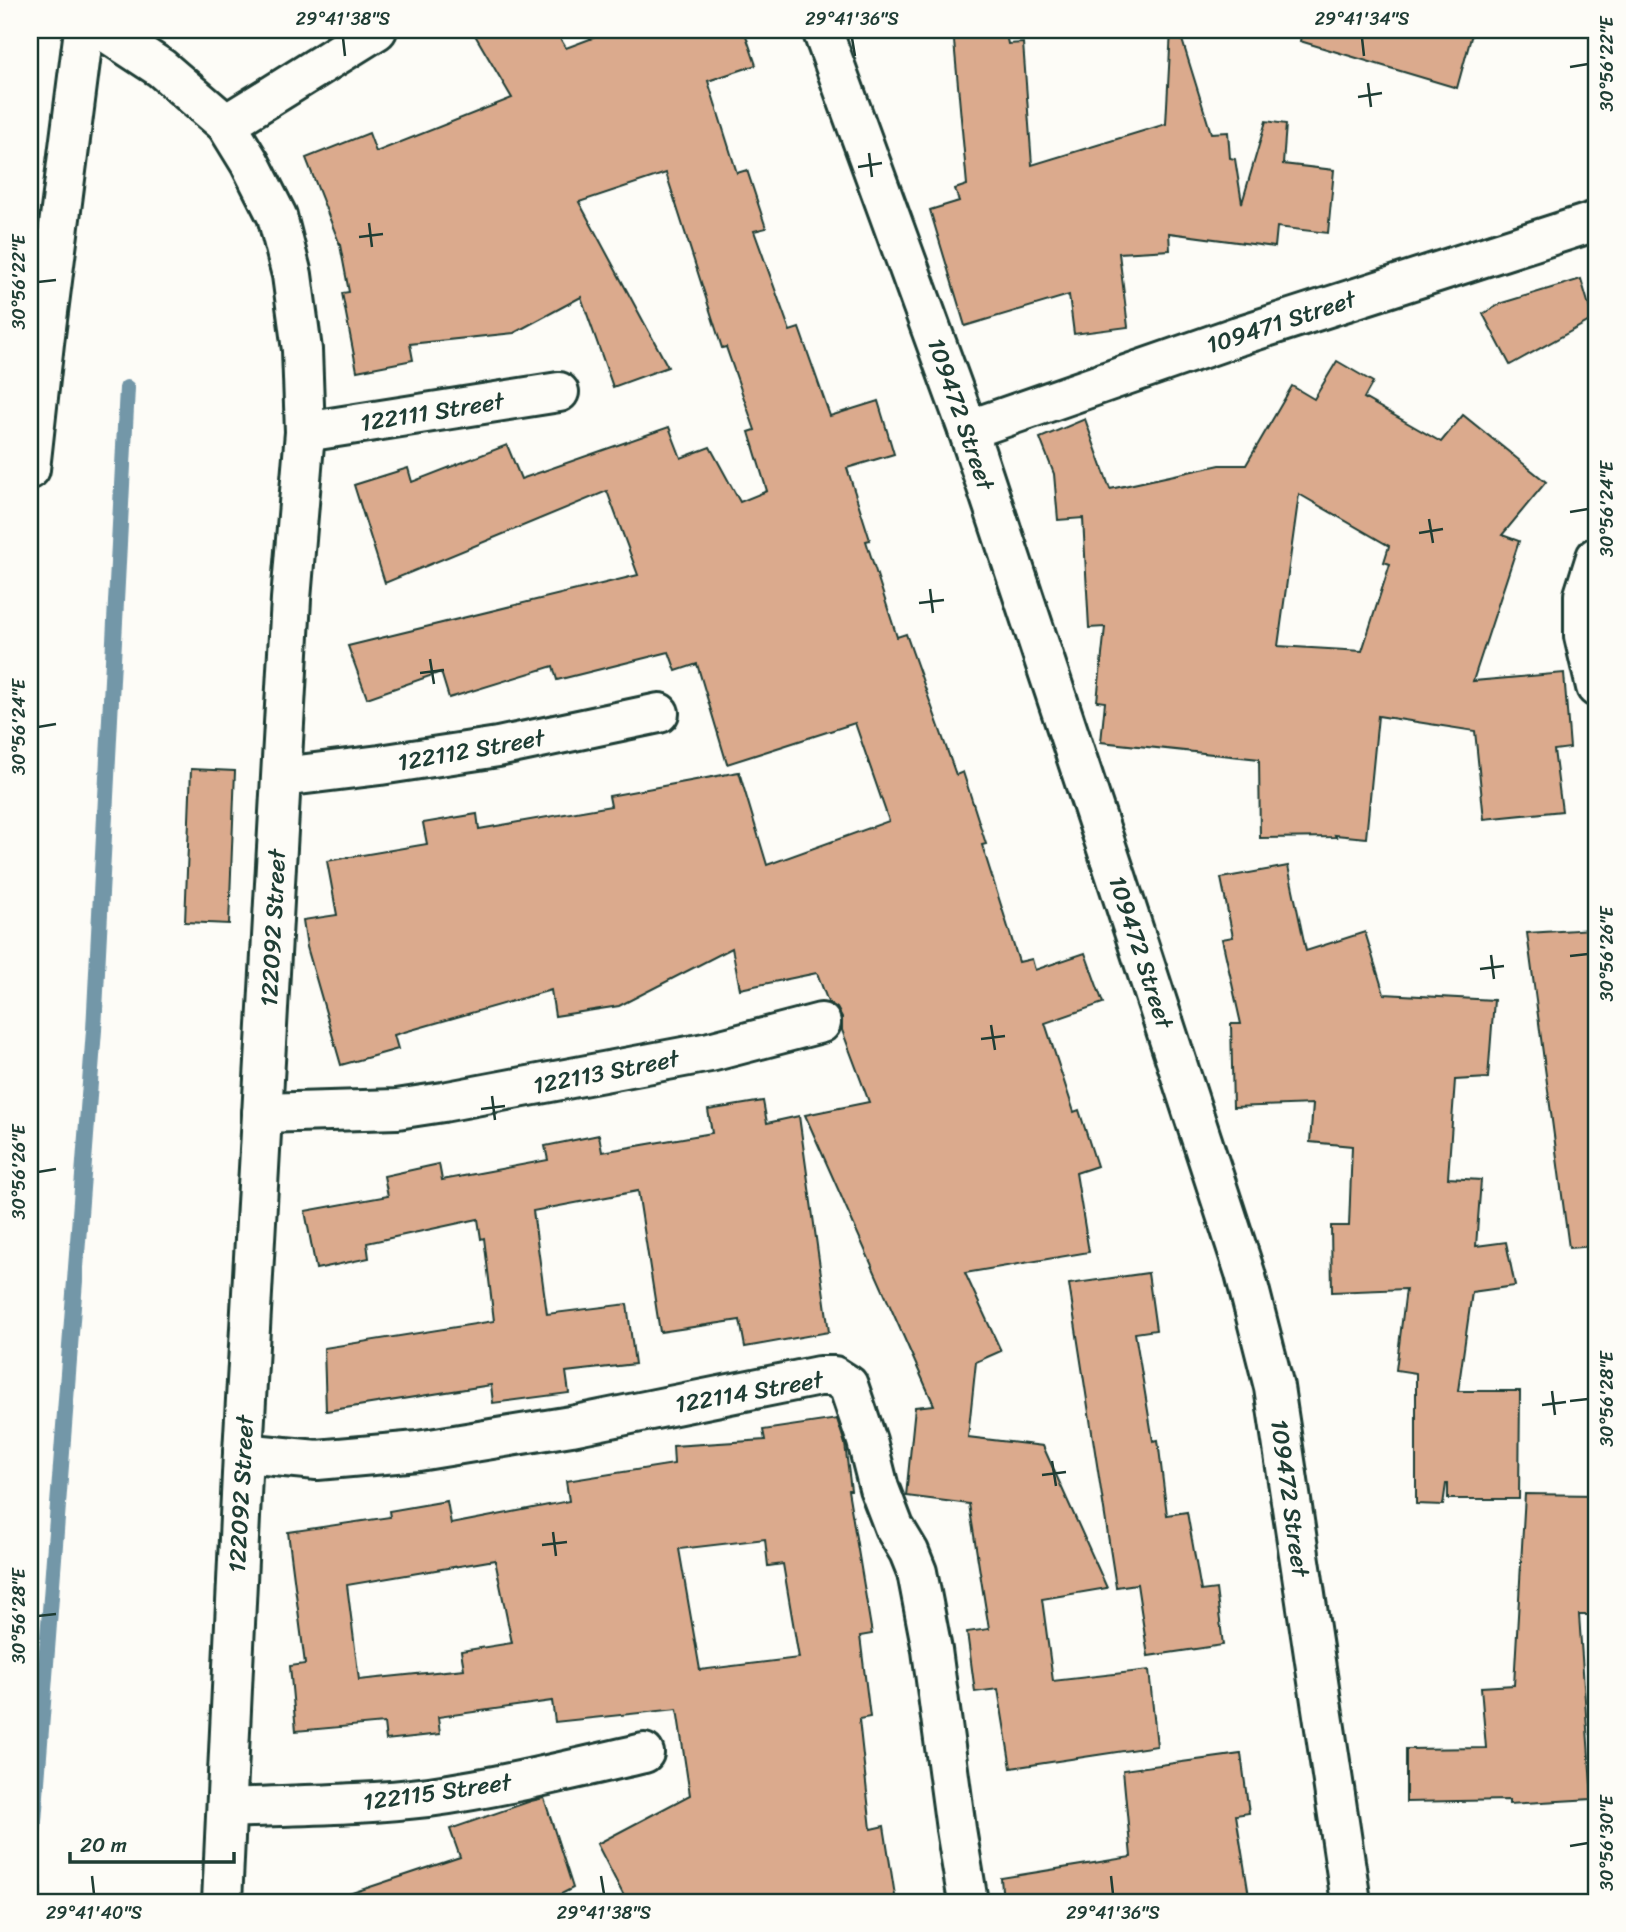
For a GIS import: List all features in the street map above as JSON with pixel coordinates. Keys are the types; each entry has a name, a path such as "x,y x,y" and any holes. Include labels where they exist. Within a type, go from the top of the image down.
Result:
{"street":[{"path":"30,469 37,343 84,30"},
{"name":"122092 Street","path":"103,30 161,68 226,124 277,216 292,275 302,349 305,432 291,599 243,1453 222,1902"},
{"path":"226,124 377,30"},
{"name":"109472 Street","path":"821,30 968,430 1118,878 1249,1286 1274,1387 1351,1902"},
{"name":"109471 Street","path":"968,430 1238,336 1596,221"},
{"name":"122111 Street","path":"305,432 559,392"},
{"path":"1596,557 1584,594 1584,636 1596,687"},
{"name":"122112 Street","path":"282,777 498,747 659,713"},
{"name":"122113 Street","path":"262,1113 370,1110 443,1102 710,1052 821,1023"},
{"name":"122114 Street","path":"243,1453 317,1460 418,1451 571,1426 819,1376 834,1376 848,1385 867,1441 878,1488 917,1572 932,1650 968,1902"},
{"name":"122115 Street","path":"227,1808 342,1805 430,1797 644,1753"}],"building":[{"path":"472,30 555,30 566,48 614,30 744,30 756,65 708,81 737,173 747,170 766,228 754,231 790,331 799,328 830,416 878,401 894,454 847,468 870,540 866,541 897,637 906,634 956,775 963,772 986,844 982,845 1019,962 1032,959 1035,970 1085,953 1103,1003 1045,1023 1074,1112 1079,1110 1097,1166 1076,1173 1089,1252 965,1273 1001,1351 976,1362 968,1437 1043,1446 1107,1588 1042,1599 1053,1681 1149,1670 1157,1746 1011,1768 998,1689 975,1692 967,1632 989,1629 969,1504 906,1496 915,1407 934,1405 805,1115 869,1102 842,1030 842,1017 837,1008 828,1002 817,973 740,989 732,948 619,1006 555,1016 551,990 394,1035 398,1049 341,1065 307,947 303,920 337,915 327,861 427,844 423,823 477,814 479,829 611,806 609,796 739,772 767,865 889,821 855,723 727,764 697,664 676,671 669,652 557,680 553,666 449,698 441,672 367,698 348,646 638,575 607,491 385,583 354,485 408,468 412,482 507,445 521,479 669,427 681,458 710,447 740,502 767,491 749,432 755,430 726,347 722,348 666,173 579,202 668,367 613,387 581,297 514,333 410,344 413,360 357,371 342,293 349,292 340,245 306,158 369,133 376,152 512,98"},
{"path":"953,30 1005,30 1008,44 1023,43 1032,165 1166,124 1171,30 1179,30 1211,133 1228,132 1230,158 1235,159 1242,203 1266,121 1286,124 1283,164 1334,170 1328,233 1277,227 1275,247 1169,233 1170,250 1119,253 1128,327 1074,334 1069,295 965,326 930,210 959,201 955,189 967,185"},
{"path":"1302,30 1473,30 1457,88 1300,41"},
{"path":"1581,279 1593,319 1510,365 1483,314 1502,303"},
{"path":"1337,361 1373,382 1364,398 1441,442 1463,415 1546,482 1502,535 1519,541 1473,681 1564,673 1570,748 1554,750 1562,811 1484,819 1475,731 1378,716 1366,838 1335,835 1336,837 1260,838 1259,759 1101,742 1105,702 1097,701 1105,627 1089,628 1083,518 1058,520 1054,474 1040,438 1085,419 1110,489 1220,465 1246,465 1292,386 1314,399","holes":["1299,494 1389,546 1384,562 1390,564 1362,651 1278,646"]},
{"path":"191,769 235,771 229,924 185,922"},
{"path":"1288,866 1306,951 1365,932 1384,994 1494,1000 1488,1078 1455,1080 1448,1178 1481,1180 1476,1246 1506,1242 1515,1286 1472,1292 1458,1391 1520,1391 1519,1499 1448,1499 1446,1484 1443,1505 1416,1504 1416,1373 1396,1370 1406,1289 1332,1292 1331,1226 1349,1226 1352,1146 1310,1142 1313,1104 1233,1107 1231,1024 1241,1024 1222,939 1233,937 1221,878"},
{"path":"1593,929 1596,976 1596,1246 1569,1248 1527,933"},
{"path":"763,1101 767,1123 799,1116 829,1332 745,1347 740,1320 660,1332 638,1191 533,1211 547,1314 627,1304 635,1364 566,1372 569,1393 493,1403 491,1385 326,1411 324,1348 494,1321 484,1238 481,1239 478,1219 367,1243 369,1258 316,1269 305,1211 388,1196 384,1176 439,1164 442,1180 548,1160 545,1146 599,1135 602,1152 712,1133 708,1110"},
{"path":"1148,1273 1156,1330 1135,1333 1153,1441 1158,1440 1167,1515 1187,1512 1201,1591 1216,1589 1223,1645 1148,1656 1137,1584 1116,1587 1069,1284"},
{"path":"837,1419 845,1444 851,1490 848,1490 872,1634 860,1636 870,1717 859,1719 871,1829 884,1826 896,1902 627,1902 597,1844 690,1795 677,1709 555,1722 552,1701 438,1717 440,1734 386,1740 384,1723 296,1731 290,1666 305,1664 288,1532 390,1517 389,1511 447,1501 451,1524 569,1501 566,1481 674,1464 673,1446 765,1440 763,1430","holes":["765,1539 768,1566 783,1564 799,1658 700,1670 679,1549","495,1560 512,1643 461,1651 464,1669 359,1680 347,1585"]},
{"path":"1525,1494 1596,1495 1596,1615 1579,1615 1592,1799 1509,1804 1509,1800 1406,1802 1406,1749 1486,1748 1481,1687 1514,1685"},
{"path":"1241,1754 1249,1813 1236,1815 1249,1896 1210,1902 1003,1902 1001,1878 1131,1857 1123,1770"},
{"path":"544,1798 573,1888 546,1902 350,1902 349,1894 460,1857 450,1829"}],"waterway":[{"path":"34,1902 32,1848 94,1030 127,388"}]}
